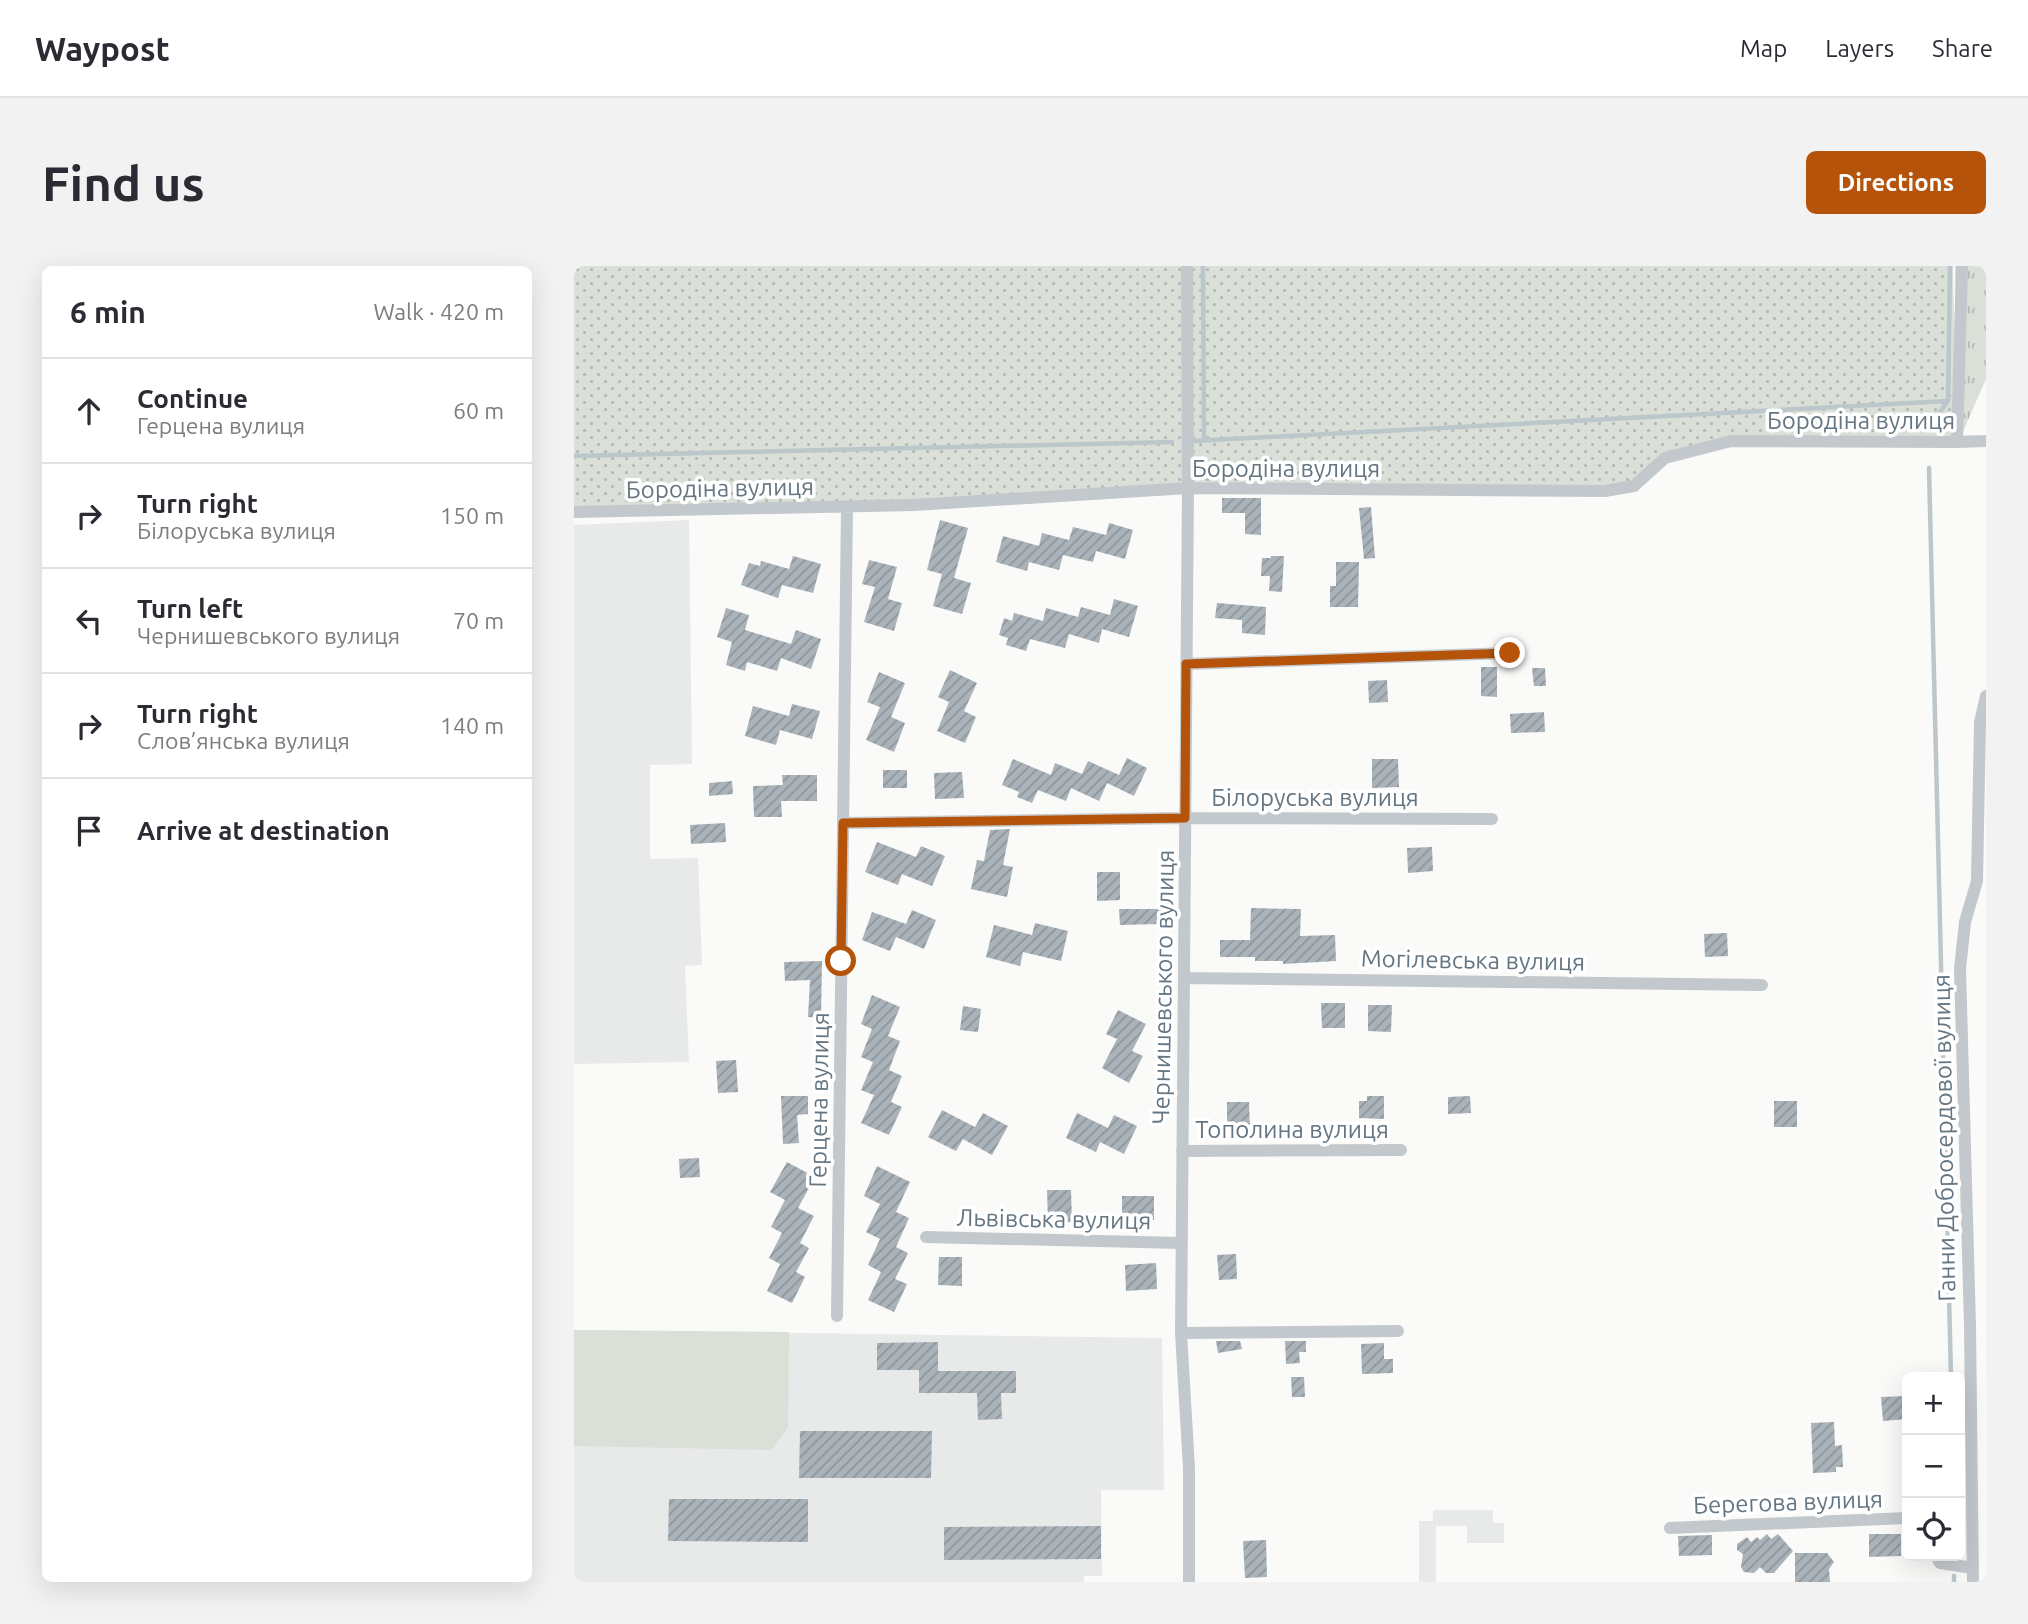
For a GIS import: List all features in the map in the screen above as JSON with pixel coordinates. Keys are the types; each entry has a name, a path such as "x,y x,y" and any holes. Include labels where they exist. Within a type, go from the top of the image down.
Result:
{"street":[{"name":"Чернишевського вулиця","path":"1187,266 1188,488 1181,1334 1189,1468 1189,1582"},
{"path":"1957,442 1962,266"},
{"name":"Бородіна вулиця","path":"574,512 847,507 1188,488 1605,491 1634,486 1665,458 1731,441 1986,441"},
{"name":"Герцена вулиця","path":"837,1316 847,507"},
{"path":"1186,664 1510,653"},
{"name":"Ганни Добросердової вулиця","path":"1973,1582 1970,1325 1960,969 1965,922 1976,881 1980,722 1986,696"},
{"name":"Білоруська вулиця","path":"843,823 1185,818 1492,819"},
{"name":"Могілевська вулиця","path":"1184,978 1762,985"},
{"name":"Тополина вулиця","path":"1182,1151 1401,1150"},
{"name":"Львівська вулиця","path":"926,1237 1181,1243"},
{"path":"1181,1334 1398,1331"},
{"name":"Берегова вулиця","path":"1670,1528 1902,1518"},
{"path":"1939,1561 1972,1568"}],"shaded area":[{"path":"689,520 692,764 650,765 650,859 698,858 702,965 685,966 689,1062 574,1064 574,525"},
{"path":"574,1330 1162,1338 1164,1490 1101,1490 1102,1576 1084,1576 1084,1582 574,1582"},
{"path":"1433,1510 1493,1510 1493,1523 1504,1523 1504,1543 1467,1543 1467,1526 1436,1526 1436,1582 1419,1582 1419,1521 1433,1521"}],"green space":[{"path":"574,266 1953,266 1956,445 1731,442 1665,458 1634,486 1188,488 847,507 574,512"},
{"path":"1955,266 1986,266 1986,379 1958,443"},
{"path":"574,1330 789,1332 788,1428 771,1450 574,1446"}],"building":[{"path":"1222,498 1261,498 1261,535 1245,534 1245,513 1222,513"},
{"path":"1371,507 1375,558 1364,559 1359,508"},
{"path":"940,520 968,528 954,578 971,583 962,614 933,606 942,574 927,570"},
{"path":"1109,523 1133,530 1125,559 1096,551 1093,562 1063,555 1059,570 1029,562 1027,571 996,562 1003,536 1039,546 1042,533 1069,540 1073,527 1106,535"},
{"path":"793,556 821,564 813,593 782,585 778,598 741,585 749,563 760,566 761,561 789,569"},
{"path":"1284,556 1282,592 1269,591 1270,576 1261,576 1262,558"},
{"path":"869,560 897,567 888,599 902,603 894,631 864,622 875,587 862,584"},
{"path":"1336,562 1359,562 1358,607 1330,607 1330,586 1336,586"},
{"path":"1114,599 1138,606 1129,637 1102,629 1099,643 1069,634 1065,648 1030,639 1026,651 1006,645 1008,638 999,635 1004,618 1012,621 1014,613 1043,621 1046,608 1078,617 1081,607 1110,615"},
{"path":"1217,603 1266,607 1265,635 1242,633 1242,620 1215,618"},
{"path":"726,608 749,615 745,630 791,644 796,630 821,639 811,669 781,658 777,671 747,662 745,671 726,665 732,642 717,637"},
{"path":"1481,667 1497,667 1497,697 1481,696"},
{"path":"1532,668 1545,668 1546,686 1534,686"},
{"path":"950,670 977,683 964,711 976,717 965,743 937,731 949,702 938,697"},
{"path":"879,672 905,683 891,717 905,723 894,752 866,740 880,707 867,702"},
{"path":"1387,680 1388,702 1369,703 1368,681"},
{"path":"792,704 820,711 812,739 780,730 776,745 745,736 753,706 789,716"},
{"path":"1544,712 1545,732 1511,733 1510,714"},
{"path":"1127,758 1147,768 1134,796 1107,783 1099,801 1071,788 1066,801 1038,790 1032,803 1017,797 1019,792 1002,785 1013,759 1051,775 1055,763 1082,774 1088,761 1119,775"},
{"path":"1372,759 1398,759 1399,787 1372,788"},
{"path":"883,770 907,770 907,788 883,788"},
{"path":"962,772 964,798 935,799 934,773"},
{"path":"782,775 817,775 817,801 781,801 782,817 754,817 753,786 783,785"},
{"path":"732,781 733,794 709,796 709,783"},
{"path":"725,823 726,842 691,844 690,825"},
{"path":"1010,829 1003,865 1013,867 1007,897 971,889 977,860 984,861 990,830"},
{"path":"877,842 916,857 921,846 945,856 932,886 902,874 898,885 865,872"},
{"path":"1432,847 1433,871 1408,873 1407,848"},
{"path":"1097,872 1120,872 1120,900 1097,901"},
{"path":"1251,908 1301,909 1300,936 1335,935 1336,961 1283,964 1283,961 1255,961 1255,957 1220,957 1220,940 1250,940"},
{"path":"1119,909 1161,909 1161,924 1120,925"},
{"path":"912,910 936,920 924,949 896,937 890,951 862,940 872,912 906,924"},
{"path":"1035,923 1068,931 1061,961 1023,952 1020,966 986,957 994,925 1032,935"},
{"path":"1727,933 1728,956 1705,957 1704,934"},
{"path":"822,961 821,1018 808,1017 810,980 785,981 784,962"},
{"path":"872,995 900,1007 888,1036 900,1041 889,1070 902,1076 891,1102 902,1107 889,1135 861,1123 874,1095 861,1090 873,1062 861,1057 872,1029 861,1024"},
{"path":"1321,1003 1345,1003 1345,1028 1322,1028"},
{"path":"1368,1005 1392,1005 1391,1032 1368,1031"},
{"path":"963,1006 981,1009 978,1032 960,1030"},
{"path":"1118,1010 1146,1024 1132,1051 1143,1056 1129,1083 1102,1068 1117,1039 1106,1034"},
{"path":"736,1060 738,1092 718,1093 716,1061"},
{"path":"781,1096 808,1096 808,1114 797,1115 799,1143 783,1144"},
{"path":"1367,1096 1384,1096 1384,1119 1359,1118 1359,1101 1367,1101"},
{"path":"1470,1096 1471,1113 1448,1114 1448,1097"},
{"path":"1774,1101 1797,1101 1797,1127 1774,1127"},
{"path":"1227,1102 1249,1102 1250,1129 1227,1129"},
{"path":"942,1110 975,1127 983,1113 1008,1126 992,1155 963,1139 956,1151 928,1137"},
{"path":"1077,1113 1108,1128 1114,1115 1137,1126 1124,1154 1100,1142 1096,1152 1066,1138"},
{"path":"699,1158 700,1177 680,1178 679,1159"},
{"path":"787,1162 815,1177 798,1208 814,1216 800,1243 809,1248 796,1272 805,1277 792,1303 767,1291 780,1264 769,1258 782,1233 771,1227 785,1200 770,1192"},
{"path":"877,1166 910,1182 896,1212 909,1218 896,1247 908,1253 895,1279 907,1284 894,1312 868,1300 881,1272 868,1265 880,1239 866,1232 880,1204 864,1196"},
{"path":"1047,1190 1071,1190 1072,1222 1048,1223"},
{"path":"1122,1196 1154,1196 1154,1220 1122,1219"},
{"path":"1236,1254 1237,1279 1219,1280 1217,1255"},
{"path":"939,1257 962,1257 962,1286 938,1285"},
{"path":"1156,1263 1157,1289 1126,1291 1125,1265"},
{"path":"1216,1341 1240,1341 1242,1349 1218,1353"},
{"path":"1285,1341 1306,1341 1306,1352 1299,1352 1300,1363 1286,1364"},
{"path":"938,1342 938,1371 1016,1371 1016,1393 1001,1393 1002,1419 978,1420 977,1393 919,1393 919,1370 877,1370 877,1343"},
{"path":"1384,1343 1384,1359 1393,1359 1393,1373 1362,1374 1361,1344"},
{"path":"1291,1377 1304,1377 1305,1397 1292,1397"},
{"path":"1902,1396 1902,1419 1883,1421 1881,1397"},
{"path":"1834,1422 1835,1446 1842,1445 1843,1467 1836,1467 1836,1472 1813,1473 1811,1423"},
{"path":"800,1431 932,1431 931,1478 799,1478"},
{"path":"669,1499 808,1499 808,1542 668,1541"},
{"path":"1101,1526 1101,1559 944,1560 944,1527"},
{"path":"1767,1534 1771,1539 1778,1534 1793,1551 1774,1573 1766,1573 1760,1567 1754,1573 1744,1572 1741,1567 1743,1554 1737,1550 1737,1544 1747,1537 1751,1542 1757,1537 1760,1540"},
{"path":"1869,1534 1901,1534 1901,1556 1869,1557"},
{"path":"1712,1535 1712,1555 1679,1556 1678,1536"},
{"path":"1266,1540 1267,1577 1245,1578 1243,1541"},
{"path":"1795,1553 1827,1553 1834,1562 1829,1569 1830,1582 1795,1582"}],"waterway":[{"path":"1203,266 1204,439"},
{"path":"1931,424 1948,401 1950,266"},
{"path":"1194,441 1948,401"},
{"path":"574,456 1172,442"},
{"path":"1929,468 1951,1372"},
{"path":"1954,1576 1954,1582"}],"route":[{"path":"841,961 843,823 1185,818 1186,664 1510,653"}]}
